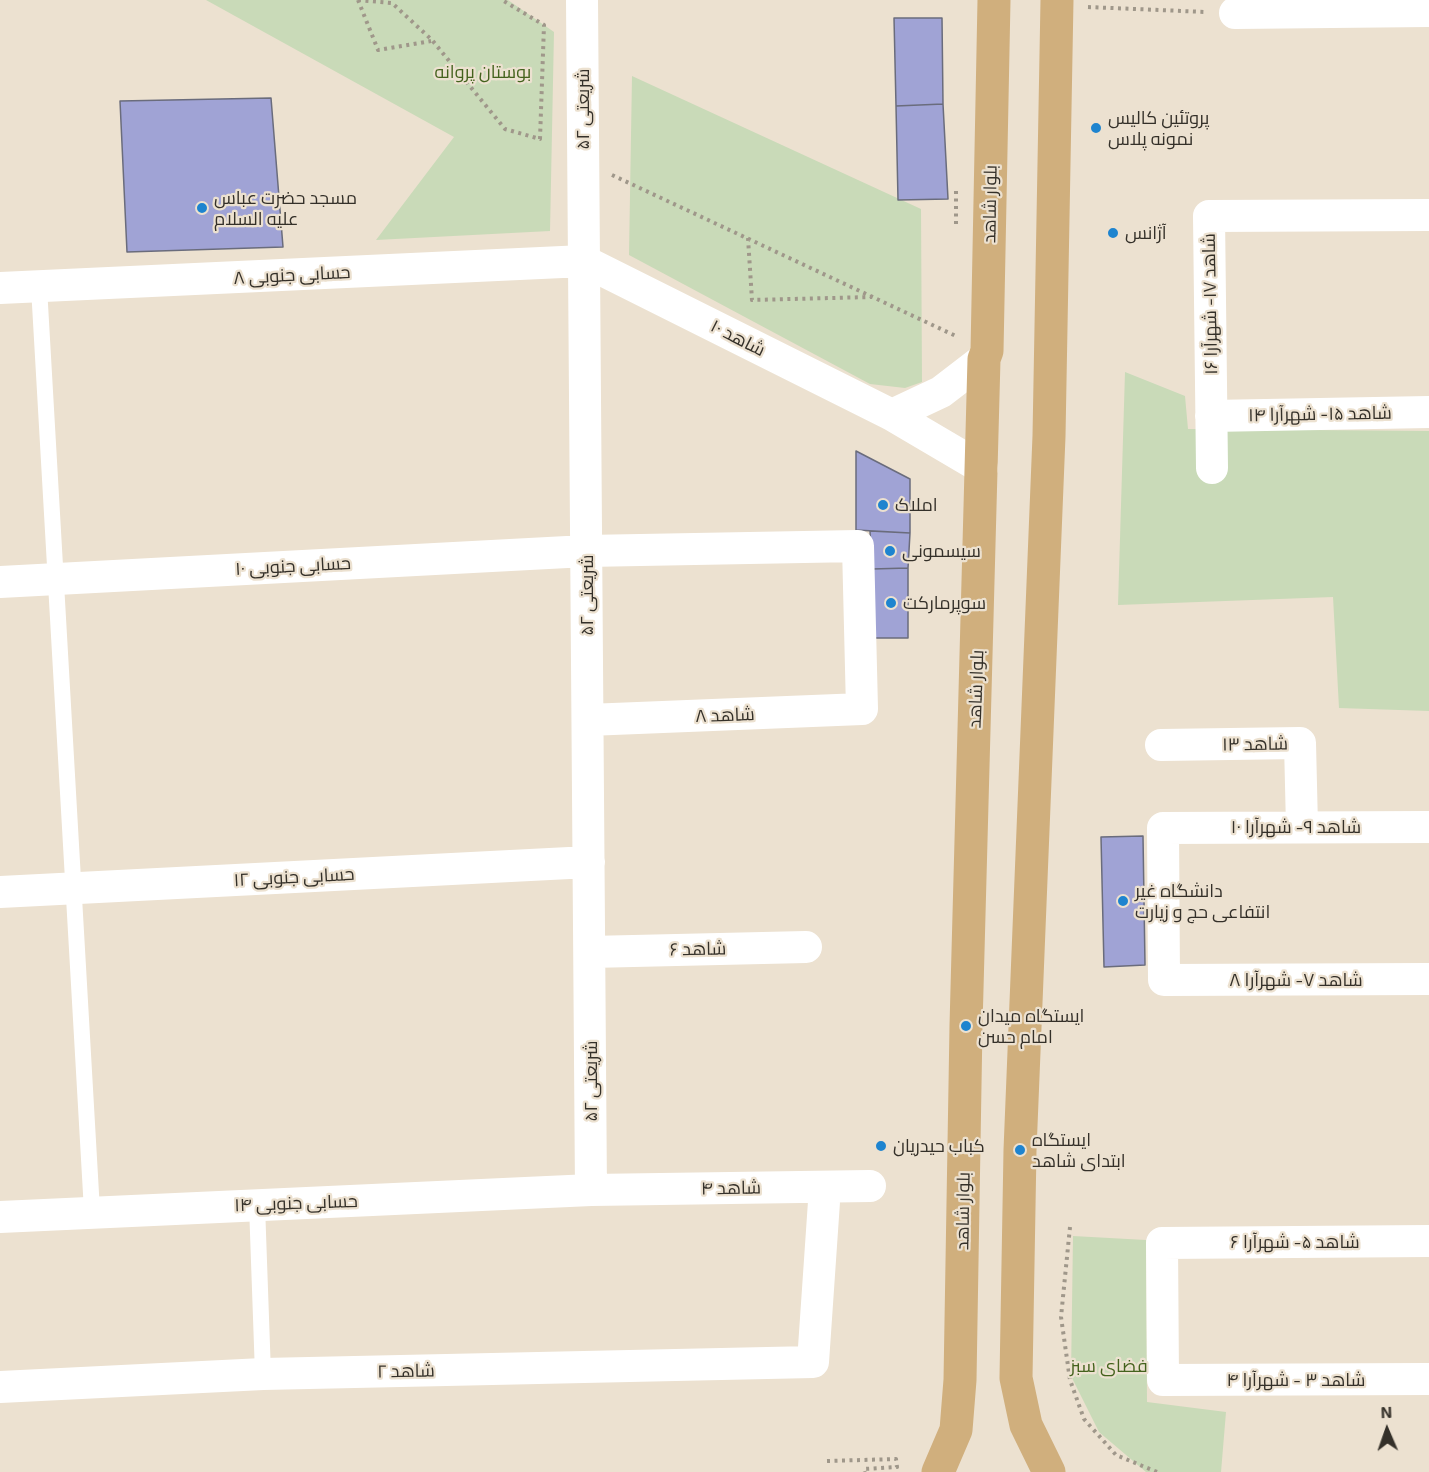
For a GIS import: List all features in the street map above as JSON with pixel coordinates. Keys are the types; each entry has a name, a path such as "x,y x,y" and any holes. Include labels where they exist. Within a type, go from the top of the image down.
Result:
{"main road":[{"name":"بلوار شاهد","path":"938,1472 956,1430 960,1380 966,1026 994,0"},
{"path":"1047,1471 1026,1425 1016,1378 1020,1150 1049,436 1057,3"}],"street":[{"name":"شریعتی ۵۲","path":"582,0 591,1190"},
{"path":"1235,13 1429,11"},
{"name":"شاهد ۱۷- شهرآرا ۱۶","path":"1212,468 1209,216 1429,215"},
{"name":"حسابی جنوبی ۸","path":"0,288 584,261"},
{"name":"شاهد ۱۰","path":"584,261 892,415 982,468"},
{"path":"892,415 941,392 986,355"},
{"name":"شاهد ۱۵- شهرآرا ۱۴","path":"1211,416 1429,412"},
{"name":"شاهد ۸","path":"586,551 858,546 862,709 588,720"},
{"name":"حسابی جنوبی ۱۰","path":"0,582 586,551"},
{"name":"شاهد ۱۳","path":"1161,745 1300,743 1302,827"},
{"name":"شاهد ۹- شهرآرا ۱۰","path":"1164,980 1163,828 1429,827"},
{"name":"حسابی جنوبی ۱۲","path":"0,892 589,862"},
{"name":"شاهد ۶","path":"590,952 806,947"},
{"name":"شاهد ۷- شهرآرا ۸","path":"1164,980 1429,979"},
{"name":"شاهد ۴","path":"591,1190 870,1186"},
{"name":"شاهد ۲","path":"0,1387 264,1374 813,1362 825,1187"},
{"name":"حسابی جنوبی ۱۴","path":"0,1217 591,1190"},
{"name":"شاهد ۵- شهرآرا ۶","path":"1163,1380 1162,1243 1429,1241"},
{"name":"شاهد ۳ - شهرآرا ۴","path":"1163,1380 1429,1379"}],"lane":[{"path":"39,286 92,1212"},
{"path":"257,1205 264,1374"}],"path":[{"path":"432,40 378,50 358,0 392,3 432,40 505,129 540,139 544,25 502,0"},
{"path":"1057,3 1235,13"},
{"path":"584,162 873,297 986,355"},
{"path":"956,191 956,224"},
{"path":"748,237 753,300 873,297"},
{"path":"1070,1227 1061,1317 1070,1380 1084,1419 1116,1455 1157,1472"},
{"path":"827,1461 896,1459 897,1467 864,1469 865,1472"}],"green space":[{"name":"بوستان پروانه","path":"206,0 508,0 554,32 550,231 376,240 454,137"},
{"path":"632,76 921,209 922,382 905,388 870,384 629,255"},
{"path":"1125,372 1185,396 1188,429 1429,431 1429,711 1339,708 1333,597 1118,605"},
{"name":"فضای سبز","path":"1073,1236 1146,1240 1147,1402 1226,1412 1221,1472 1146,1472 1099,1432 1071,1376"}],"building":[{"path":"894,18 942,18 943,104 896,106"},
{"name":"مسجد حضرت عباس علیه السلام","path":"271,98 283,247 127,252 120,101"},
{"path":"943,104 948,199 898,200 896,106"},
{"name":"املاک","path":"856,451 910,479 910,533 856,530"},
{"name":"سیسمونی","path":"870,531 910,533 908,568 872,569"},
{"name":"سوپرمارکت","path":"908,568 908,638 875,638 872,569"},
{"name":"دانشگاه غیر انتفاعی حج و زیارت","path":"1143,836 1145,965 1104,967 1101,837"}],"place":[{"name":"پروتئین کالیس نمونه پلاس","path":"1096,128"},
{"name":"مسجد حضرت عباس علیه السلام","path":"202,208"},
{"name":"آژانس","path":"1113,233"},
{"name":"املاک","path":"883,505"},
{"name":"سیسمونی","path":"890,551"},
{"name":"سوپرمارکت","path":"891,603"},
{"name":"دانشگاه غیر انتفاعی حج و زیارت","path":"1123,901"},
{"name":"ایستگاه میدان امام حسن","path":"966,1026"},
{"name":"کباب حیدریان","path":"881,1146"},
{"name":"ایستگاه ابتدای شاهد","path":"1020,1150"}]}
